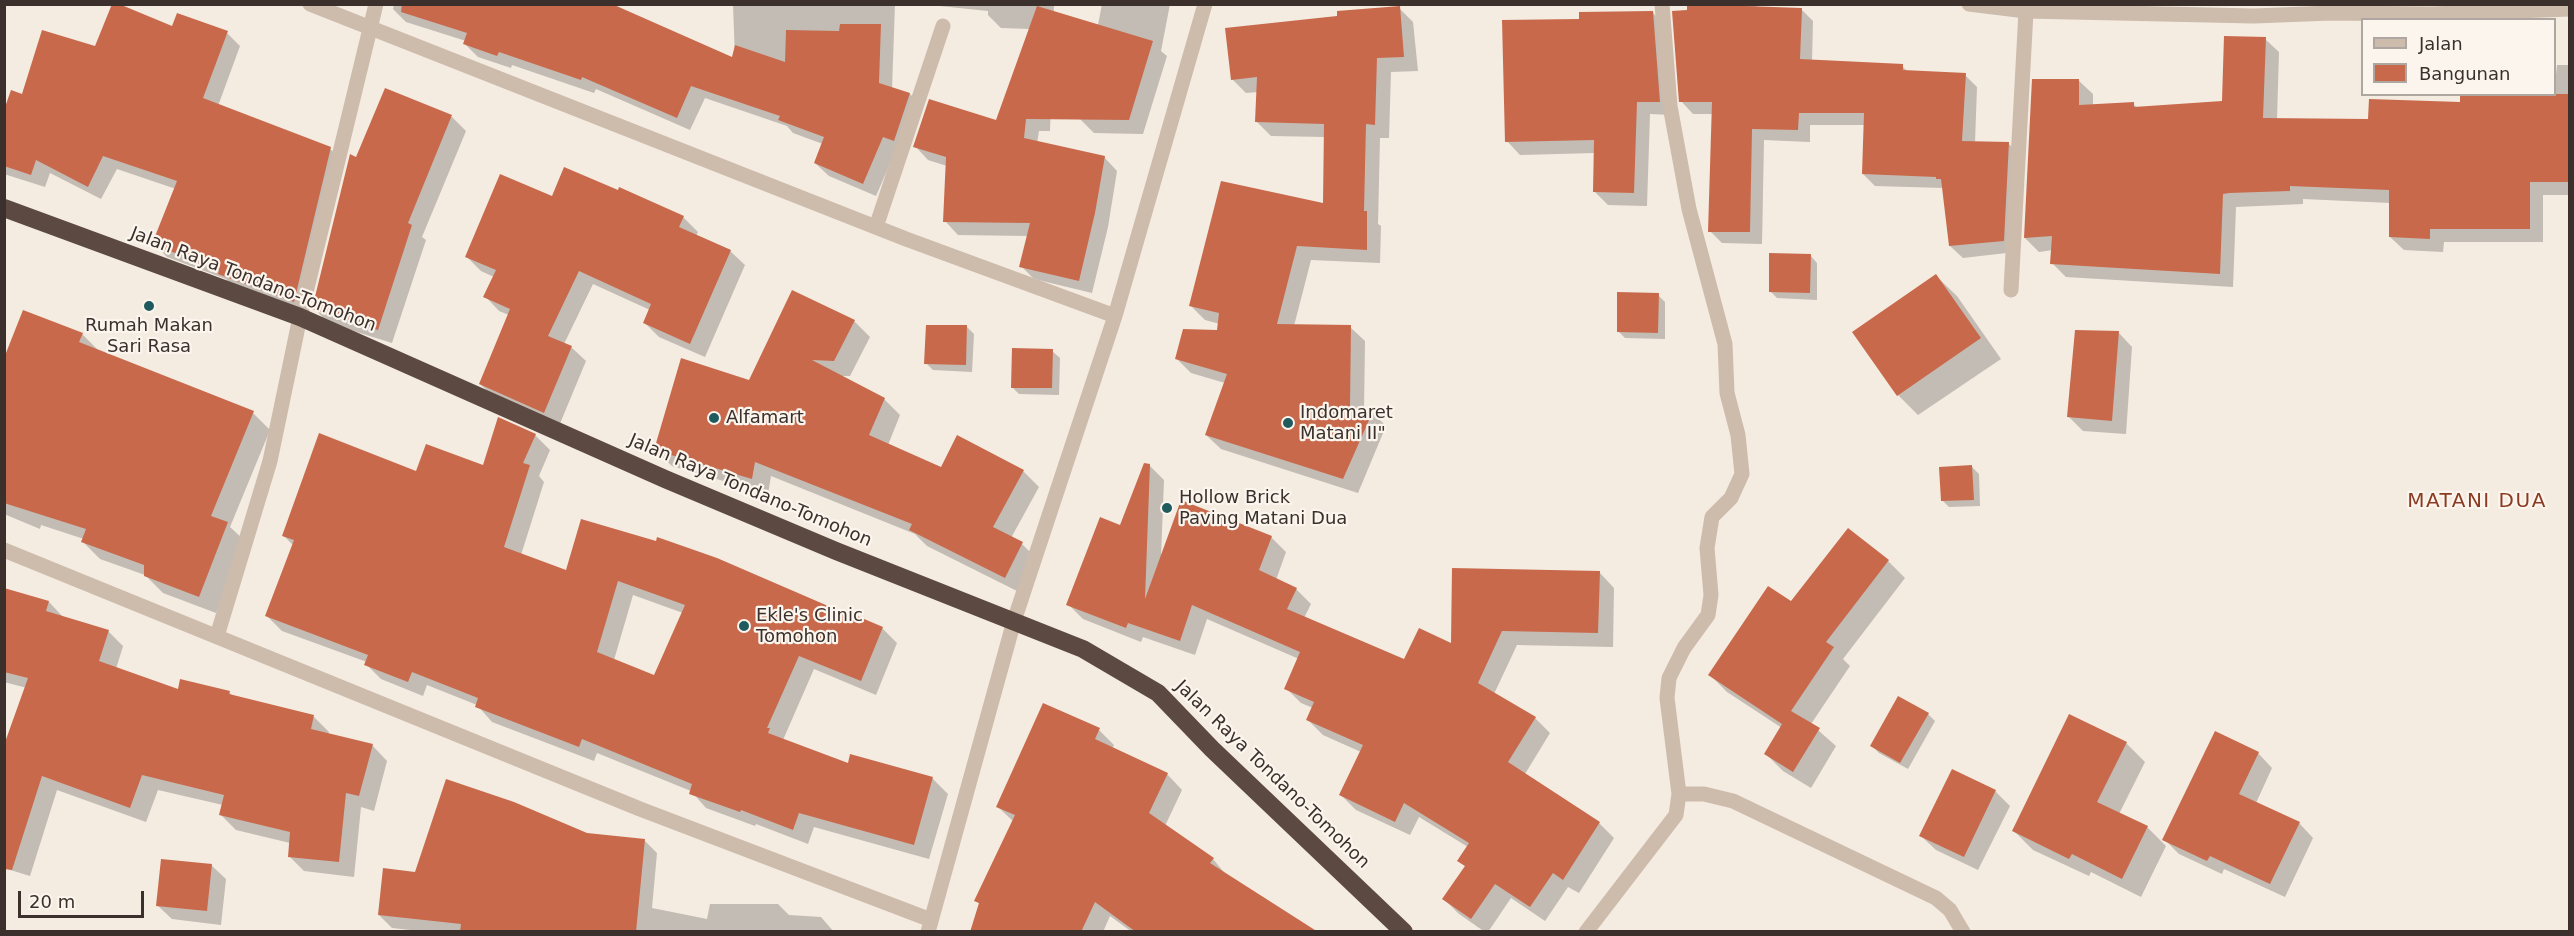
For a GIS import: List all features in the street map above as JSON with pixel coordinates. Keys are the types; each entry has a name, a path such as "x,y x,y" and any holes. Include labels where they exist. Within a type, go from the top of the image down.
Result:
{"highway":[{"name":"Jalan Raya Tondano-Tomohon","path":"4,208 300,317 665,479 836,551 1083,649 1158,693 1212,749 1404,932"}],"street":[{"path":"310,4 370,30 876,227 1115,316"},
{"path":"217,636 270,461 300,317 376,4"},
{"path":"4,550 929,926 1014,621 1115,316 1205,4"},
{"path":"1586,932 1676,815 1678,794 1667,698 1669,678 1684,648 1708,615 1711,596 1707,548 1712,517 1731,498 1742,474 1738,435 1727,393 1725,344 1689,208 1670,106 1662,4"},
{"path":"1969,4 2004,6 2026,11 2254,16 2331,13 2431,14 2570,9"},
{"path":"2011,290 2026,11"},
{"path":"876,227 943,26"},
{"path":"1678,794 1704,794 1734,801 1936,898 1950,910 1963,932"}],"building":[{"path":"112,4 119,4 172,26 177,13 228,31 203,98 331,147 294,302 218,274 219,270 152,244 177,181 103,156 88,187 36,160 31,175 4,166 4,110 11,90 22,94 42,30 95,46"},
{"path":"402,4 612,4 732,57 735,45 785,62 786,30 839,31 840,24 881,24 879,83 910,93 894,141 883,137 863,184 814,163 824,137 778,120 780,116 691,86 677,118 582,77 581,80 499,52 497,56 463,44 467,33 401,12"},
{"path":"1687,4 1802,8 1800,59 1903,64 1903,70 1966,73 1962,141 2009,142 2004,241 1949,246 1941,179 1862,174 1864,113 1799,113 1798,130 1752,129 1750,232 1708,232 1712,102 1679,102 1672,11 1687,10"},
{"path":"1037,6 1153,41 1129,120 1026,119 1024,138 1105,156 1095,213 1079,281 1019,267 1030,223 943,222 946,157 913,147 929,99 996,120"},
{"path":"1400,6 1404,57 1377,58 1375,125 1366,124 1364,211 1367,211 1367,250 1297,246 1277,324 1351,325 1350,406 1373,411 1343,479 1205,435 1227,374 1175,359 1183,329 1217,330 1219,313 1189,306 1221,181 1323,203 1324,124 1255,122 1257,77 1231,80 1225,28 1337,16 1337,11"},
{"path":"1653,11 1660,102 1637,102 1634,193 1593,192 1594,140 1505,142 1502,20 1579,19 1579,12"},
{"path":"2224,36 2266,37 2263,118 2368,119 2369,99 2460,102 2460,96 2570,94 2570,182 2530,182 2530,229 2430,229 2430,239 2389,237 2389,190 2290,186 2290,191 2223,194 2220,274 2050,264 2052,236 2024,238 2032,79 2079,79 2079,105 2134,102 2134,107 2222,101"},
{"path":"385,88 452,115 408,223 412,225 378,330 312,309 350,154 356,157"},
{"path":"564,167 618,190 619,187 684,216 679,227 731,250 690,344 643,323 651,304 579,271 548,336 572,346 544,413 479,384 510,309 483,297 496,270 465,257 500,174 552,196"},
{"path":"1769,253 1811,254 1810,293 1769,292"},
{"path":"1936,274 1981,338 1897,396 1852,332"},
{"path":"792,290 855,320 834,361 812,360 885,398 869,435 941,467 957,435 1024,470 993,527 1023,542 1005,578 909,530 912,524 755,462 752,479 654,450 681,358 749,380"},
{"path":"1617,292 1659,293 1658,333 1617,332"},
{"path":"23,310 83,333 79,342 254,411 211,516 228,522 199,597 144,576 144,565 81,542 86,529 4,503 4,358"},
{"path":"926,325 967,325 966,365 924,364"},
{"path":"2075,330 2119,331 2112,421 2067,417"},
{"path":"1012,348 1053,349 1052,388 1011,388"},
{"path":"498,417 536,434 523,463 530,465 504,547 566,570 581,519 656,541 657,537 717,558 842,612 843,610 883,627 861,681 799,656 767,728 770,728 768,733 848,763 850,754 933,777 914,845 799,813 793,830 741,810 740,812 689,794 692,784 582,739 579,747 475,707 478,698 412,672 408,682 364,665 368,655 265,616 294,540 282,536 319,433 416,471 426,444 483,465","holes":["618,581 685,605 654,675 597,652"]},
{"path":"1144,463 1150,464 1145,599 1181,500 1272,536 1259,570 1297,588 1287,609 1404,659 1419,628 1451,643 1452,568 1600,571 1598,633 1502,631 1478,683 1536,717 1508,762 1600,822 1563,880 1553,873 1530,907 1495,884 1471,919 1442,899 1465,866 1457,861 1469,843 1404,803 1395,822 1339,795 1363,745 1306,720 1314,702 1284,689 1300,652 1192,605 1180,641 1128,623 1126,628 1066,605 1100,517 1120,525"},
{"path":"1972,465 1974,500 1941,501 1939,467"},
{"path":"1848,528 1889,560 1826,642 1834,647 1791,711 1820,728 1793,772 1764,754 1782,724 1708,675 1768,586 1791,601"},
{"path":"4,588 49,601 46,611 109,630 99,661 178,689 180,679 314,715 311,729 373,744 359,796 346,793 339,862 288,857 290,832 219,815 224,795 142,775 130,808 42,776 12,870 4,869 4,745 28,678 4,672"},
{"path":"1898,696 1929,713 1900,763 1870,746"},
{"path":"1043,703 1100,728 1095,739 1168,773 1149,813 1214,858 1210,863 1318,932 1136,932 1095,902 1081,932 970,932 979,903 974,901 1015,815 996,807"},
{"path":"2069,714 2127,742 2097,802 2148,826 2122,879 2072,854 2069,859 2012,831"},
{"path":"2215,731 2259,752 2239,794 2300,822 2270,884 2210,856 2207,861 2162,840"},
{"path":"1952,769 1996,790 1964,857 1919,836"},
{"path":"446,779 514,802 587,833 645,839 636,932 460,932 461,924 378,915 383,868 415,872"},
{"path":"161,859 212,864 207,911 156,906"}],"place":[{"name":"Rumah Makan Sari Rasa","path":"149,306"},
{"name":"Alfamart","path":"714,418"},
{"name":"Indomaret Matani II\"","path":"1288,423"},
{"name":"Hollow Brick Paving Matani Dua","path":"1167,508"},
{"name":"Ekle's Clinic Tomohon","path":"744,626"}],"district":[{"name":"MATANI DUA","path":"2477,502"}]}
